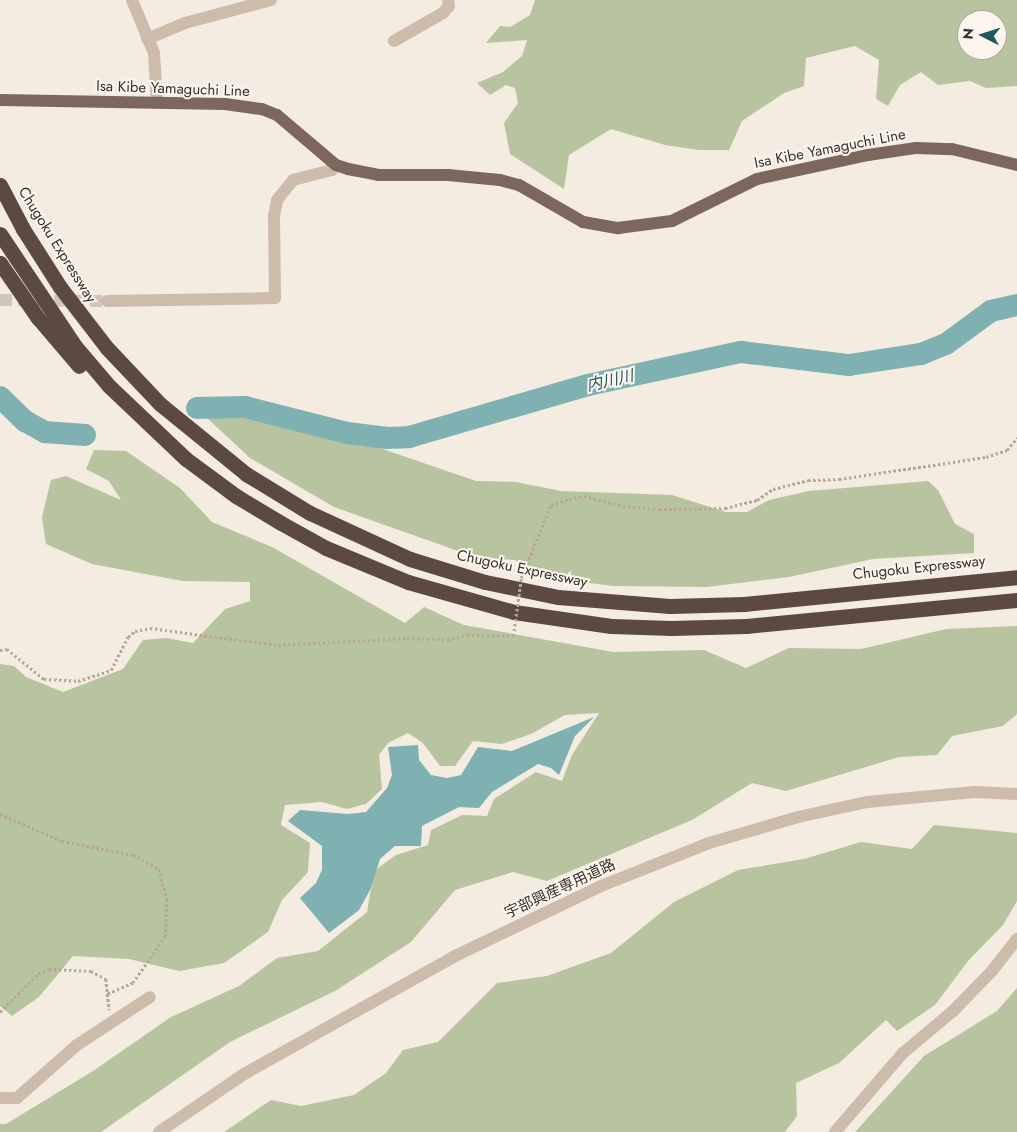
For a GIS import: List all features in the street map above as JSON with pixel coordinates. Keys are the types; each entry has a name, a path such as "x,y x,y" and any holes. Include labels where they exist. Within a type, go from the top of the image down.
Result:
{"highway":[{"name":"Chugoku Expressway","path":"0,185 22,228 60,288 107,348 160,404 246,474 310,513 410,559 485,582 558,597 670,606 744,604 1017,577"},
{"path":"0,234 75,346 110,386 186,459"},
{"path":"0,264 38,318 96,386 186,459 236,496 326,548 408,582 514,612 612,626 706,628 1017,600"}],"main road":[{"name":"Isa Kibe Yamaguchi Line","path":"0,100 225,104 262,109 295,128 336,165 378,175 448,175 500,180 519,186 583,222 618,228 672,221 757,179 868,155 916,148 952,149 977,153 1017,165"}],"street":[{"path":"132,0 154,53 157,102"},
{"path":"147,39 185,23 271,0"},
{"path":"394,41 443,13 449,6 448,0"},
{"path":"106,301 275,298 274,216 277,200 293,180 332,170 336,165"},
{"name":"宇部興産専用道路","path":"159,1132 210,1098 355,1010 453,958 601,886 709,843 798,817 867,802 975,792 1017,794"},
{"path":"835,1132 903,1053 953,1011 992,971 1017,939"},
{"path":"0,1098 17,1098 77,1045 150,997"},
{"path":"173,1132 210,1098"}],"path":[{"path":"0,650 7,649 44,679 78,681 111,670 128,637 135,631 150,628 278,645 407,638 447,640 467,635 513,636 521,579 551,505 584,496 623,506 659,509 725,508 758,500 773,489 808,480 839,478 986,457 1007,450 1017,438"},
{"path":"0,814 62,841 133,855 159,869 167,899 166,936 133,982 106,995"},
{"path":"0,1012 38,974 49,969 91,971 106,979 106,995 112,1021"}],"green space":[{"path":"535,0 1017,0 1017,86 986,88 970,81 938,85 921,72 900,85 888,106 876,99 879,60 855,46 806,58 804,86 784,93 742,121 729,150 699,150 665,145 611,129 569,155 564,189 510,154 504,123 518,103 515,88 506,85 490,95 477,83 503,72 522,56 527,40 486,43 500,26 510,27 530,15"},
{"path":"223,411 374,446 476,481 516,482 561,491 672,495 726,512 747,512 769,500 809,491 928,481 938,490 955,524 974,534 974,553 873,559 789,577 707,587 613,586 543,577 515,560 475,557 334,507 250,458 206,417"},
{"path":"94,450 126,451 180,488 212,522 272,547 405,623 424,607 464,625 613,652 704,650 746,668 789,648 861,649 946,629 1017,626 1017,714 1003,726 952,736 937,755 899,757 786,791 752,783 692,820 547,881 513,872 455,890 411,942 335,991 230,1042 101,1132 0,1132 0,1124 6,1124 93,1071 171,1017 239,986 277,958 318,951 367,912 374,871 396,855 428,845 431,830 462,815 487,816 494,799 536,772 562,781 572,755 599,713 565,715 531,734 502,744 473,741 455,766 440,766 423,743 408,733 388,743 379,755 382,789 366,804 347,809 322,802 285,805 281,825 310,843 308,872 282,900 268,932 224,963 179,971 129,959 73,956 39,997 12,1016 0,1006 0,664 14,666 26,677 63,692 123,669 143,640 166,638 193,643 225,609 250,601 250,582 183,581 92,564 46,544 42,517 51,480 66,476 121,500 109,481 86,469"},
{"path":"934,825 1017,833 1017,901 1003,925 968,961 935,1005 897,1031 886,1020 839,1063 796,1083 797,1116 785,1132 224,1132 271,1100 301,1106 354,1095 386,1073 403,1050 438,1042 497,983 547,976 611,953 674,902 738,870 804,859 861,842 912,849"},
{"path":"1017,988 1017,1132 855,1132 924,1056 997,1011"}],"water":[{"path":"594,717 575,736 559,775 551,768 538,764 492,792 479,808 459,807 422,826 421,846 395,846 380,859 370,890 359,910 329,933 300,898 316,883 322,870 322,846 288,821 300,810 348,814 366,812 387,788 392,775 388,747 418,745 419,760 431,775 447,778 461,775 478,747 512,751"}],"waterway":[{"name":"内川川","path":"197,408 245,407 347,433 386,438 409,437 588,385 741,352 849,365 921,354 946,344 991,311 1017,305"},
{"name":"内川川","path":"0,397 25,421 45,432 85,435"}],"tunnel":[{"path":"0,300 107,301"}]}
